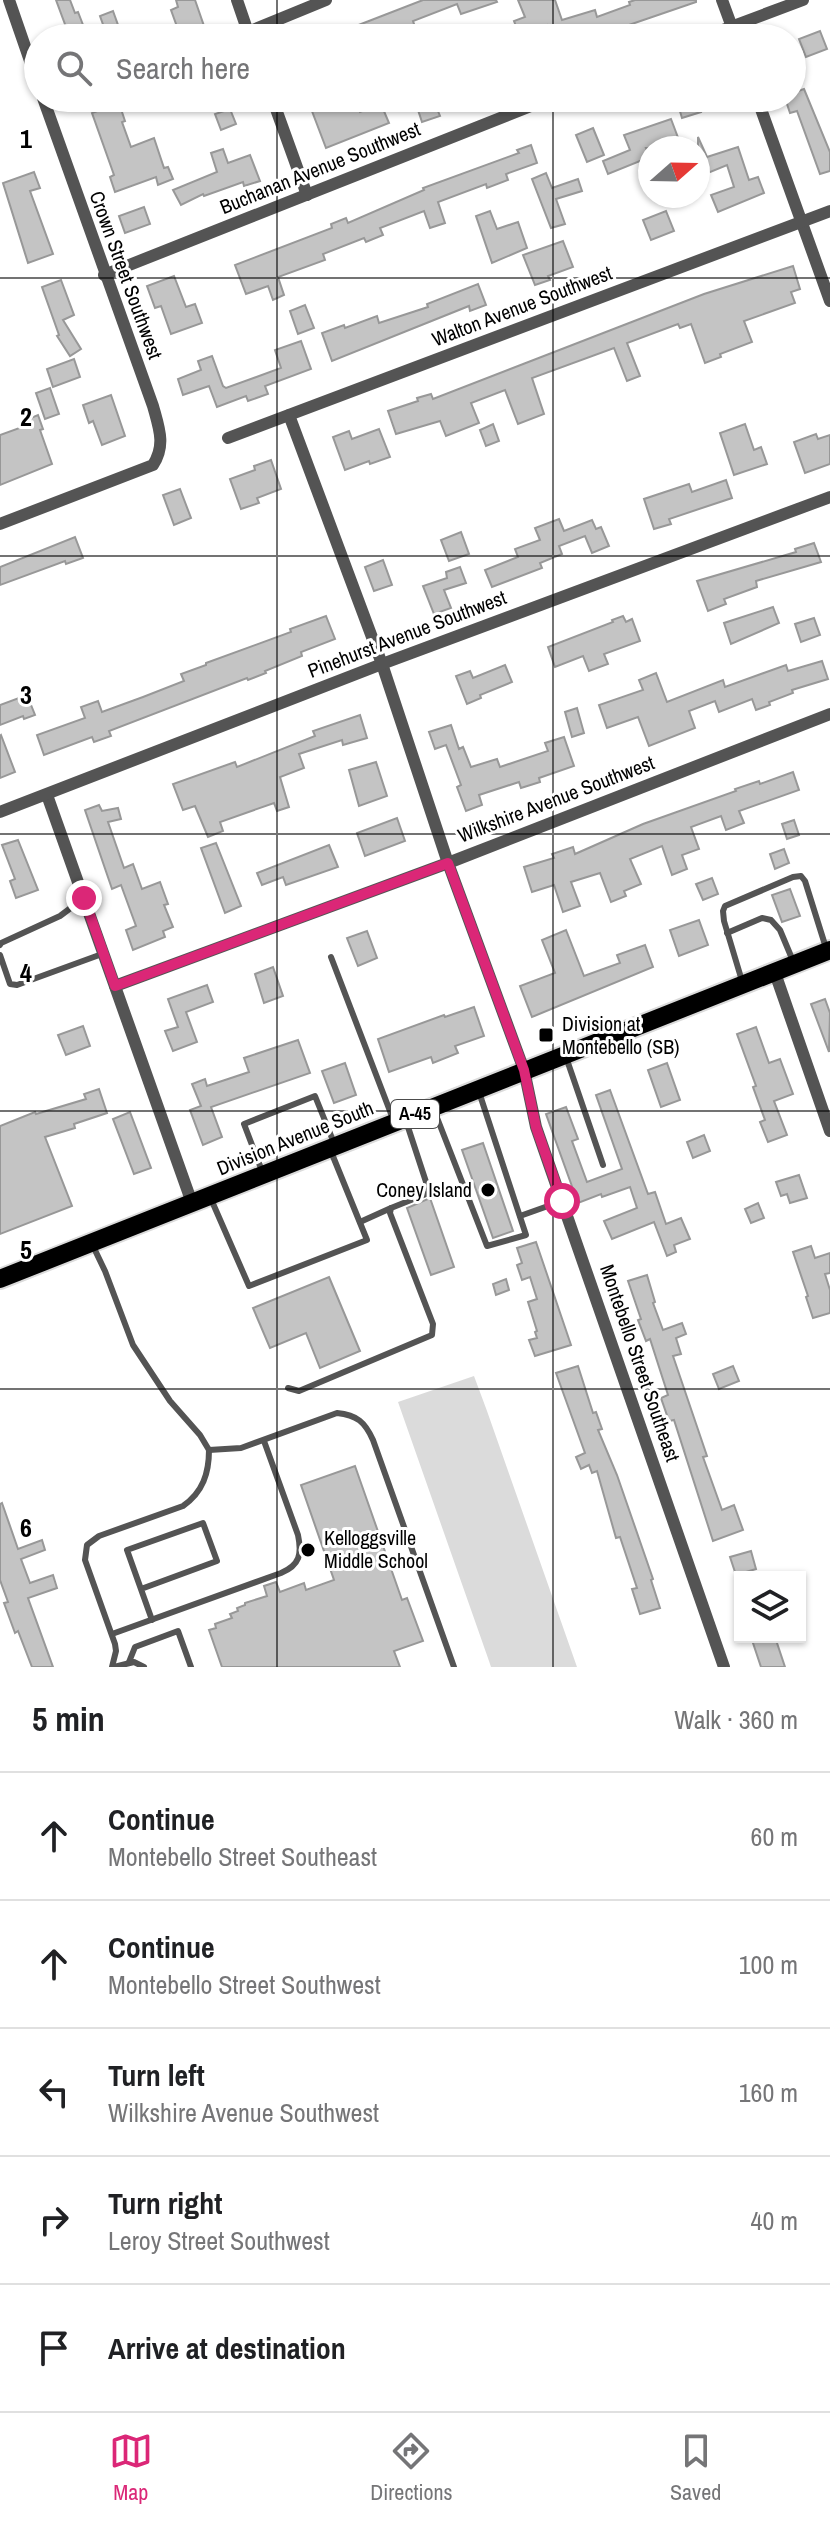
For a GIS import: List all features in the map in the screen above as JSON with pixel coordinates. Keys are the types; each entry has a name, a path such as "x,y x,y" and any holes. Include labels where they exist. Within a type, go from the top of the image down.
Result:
{"main road":[{"name":"Division Avenue South","path":"0,1279 828,951"}],"street":[{"path":"9,0 24,43"},
{"path":"237,0 245,24"},
{"path":"273,24 326,0"},
{"path":"722,0 730,24"},
{"path":"750,24 803,0"},
{"name":"Crown Street Southwest","path":"0,524 153,465 161,448 159,428 48,112"},
{"path":"277,112 307,195"},
{"name":"Buchanan Avenue Southwest","path":"104,275 516,112"},
{"path":"762,112 830,301"},
{"name":"Walton Avenue Southwest","path":"228,438 830,211"},
{"name":"Montebello Street Southeast","path":"289,415 382,664 448,863 524,1070 536,1127 724,1667"},
{"name":"Pinehurst Avenue Southwest","path":"0,812 382,664 830,497"},
{"name":"Wilkshire Avenue Southwest","path":"115,986 448,863 830,714"},
{"path":"47,795 192,1203"},
{"path":"775,973 825,1103 830,1131"}],"lane":[{"path":"743,985 727,933 725,906 793,877 801,876 805,881 828,951"},
{"path":"0,943 60,916 84,898"},
{"path":"727,933 762,918 771,920 780,930 795,965"},
{"path":"0,955 10,984 17,985 104,954"},
{"path":"331,957 429,1191 360,1222"},
{"path":"565,1054 603,1165"},
{"path":"432,1107 487,1246 526,1235 477,1088"},
{"path":"210,1196 249,1286 367,1240 315,1096 244,1124 263,1174"},
{"path":"520,1216 562,1201"},
{"path":"288,1388 299,1391 432,1335 433,1324 390,1213 391,1208"},
{"path":"91,1243 133,1345 170,1401 209,1450 204,1482 190,1501 94,1538 87,1545 85,1560 116,1651 113,1667 129,1662 144,1667"},
{"path":"209,1450 232,1450 264,1441 337,1413 361,1420 373,1440 454,1667"},
{"path":"112,1634 281,1573 296,1564 301,1550 298,1535 264,1441"},
{"path":"141,1589 217,1561 203,1523 127,1550 152,1620"},
{"path":"129,1662 135,1647 178,1631 191,1667"}],"shaded area":[{"path":"474,1376 577,1667 491,1667 398,1402"}],"building":[{"path":"56,0 70,0 83,24 65,24"},
{"path":"176,0 195,0 203,24 176,24 171,10 178,7"},
{"path":"423,0 497,2 461,14 457,4 413,21 414,24 361,24"},
{"path":"518,0 555,0 562,20 595,10 597,17 630,5 629,2 635,0 696,0 632,24 515,24 514,21 525,17"},
{"path":"113,11 118,24 103,24 100,16"},
{"path":"820,31 827,49 806,57 806,36"},
{"path":"806,94 830,152 830,171 820,174 797,112 806,112"},
{"path":"122,112 125,121 122,122 131,147 154,138 164,168 168,167 173,179 158,185 156,177 115,192 110,177 114,175 92,113"},
{"path":"231,112 236,124 221,130 215,114"},
{"path":"312,112 384,112 389,123 326,148"},
{"path":"419,112 438,112 440,116 422,122"},
{"path":"680,112 701,112 682,118"},
{"path":"671,119 677,136 638,136 638,162 608,174 603,161 630,150 624,135"},
{"path":"593,128 604,155 587,162 576,135"},
{"path":"531,145 537,163 506,174 508,180 487,188 486,184 438,202 445,223 430,228 424,211 380,228 383,235 366,242 364,238 323,254 325,260 278,277 284,295 273,300 268,286 246,294 235,265 332,228 331,224 346,218 348,223 423,188 519,153 517,150"},
{"path":"738,147 749,180 758,177 764,193 718,212 711,195 734,187 727,165 710,172 710,156"},
{"path":"223,149 228,163 250,155 260,181 244,186 243,182 203,194 181,205 173,190 217,172 211,153"},
{"path":"34,172 40,188 30,191 53,254 28,263 3,183"},
{"path":"546,173 552,188 578,179 582,191 556,199 565,224 551,228 532,179"},
{"path":"144,207 150,224 125,233 119,216"},
{"path":"490,211 497,229 518,222 527,248 492,263 476,216"},
{"path":"666,211 674,231 651,240 643,220"},
{"path":"563,241 573,267 548,276 550,280 535,285 523,255"},
{"path":"793,266 800,289 791,292 795,303 744,321 752,342 720,354 721,357 705,363 691,324 680,328 678,324 627,343 640,376 627,381 614,348 532,378 544,414 518,424 505,390 471,403 479,423 446,436 440,421 396,434 388,411 418,401 417,398 431,394 433,399 704,294"},
{"path":"174,276 186,307 195,304 202,323 171,334 161,306 155,308 147,286"},
{"path":"61,280 74,315 63,320 81,349 70,356 57,336 42,287"},
{"path":"478,284 486,305 470,311 469,306 332,361 322,333 377,316 379,323 428,307 427,304"},
{"path":"305,305 314,328 298,334 290,311"},
{"path":"301,341 311,369 265,386 268,394 248,401 246,396 217,407 209,386 183,395 178,379 201,370 198,361 212,356 226,388 281,368 275,350"},
{"path":"74,359 80,377 53,387 47,369"},
{"path":"50,388 59,414 45,419 36,393"},
{"path":"111,395 125,436 102,445 83,405"},
{"path":"38,415 52,464 0,485 0,435 28,425 26,420"},
{"path":"493,424 499,441 486,446 480,430"},
{"path":"745,424 754,450 761,447 767,464 734,475 720,433"},
{"path":"379,429 390,457 345,470 333,437 349,431 352,439"},
{"path":"816,434 818,439 830,435 830,464 805,473 794,442"},
{"path":"271,460 281,489 257,498 259,503 241,509 230,479"},
{"path":"726,480 732,498 669,519 671,524 654,529 644,499 689,484 692,492"},
{"path":"180,489 191,518 174,525 163,495"},
{"path":"559,519 564,531 592,520 596,529 601,527 609,546 592,553 585,536 559,546 562,554 540,563 542,568 492,587 485,570 518,557 515,549 540,540 535,528"},
{"path":"461,532 469,554 449,561 441,540"},
{"path":"75,537 83,558 66,564 65,561 0,585 0,567"},
{"path":"814,543 821,562 756,581 757,587 724,599 726,604 708,611 697,581 796,552 795,549"},
{"path":"383,560 392,585 374,591 365,567"},
{"path":"460,567 466,583 444,590 451,608 434,614 423,586 447,578 446,572"},
{"path":"773,607 779,623 731,644 724,623"},
{"path":"326,616 335,639 301,652 302,656 248,680 109,731 111,736 94,742 92,737 44,755 37,735 85,718 81,707 98,701 102,712 143,697 184,681 181,674"},
{"path":"623,616 626,622 632,619 640,641 604,654 608,664 589,671 583,656 555,667 548,647"},
{"path":"814,618 820,635 801,642 795,624"},
{"path":"822,661 828,679 792,690 793,693 756,710 752,699 719,712 715,701 689,711 695,728 649,746 638,717 607,728 599,705 643,690 639,680 656,673 667,702 723,680 725,687 786,665 788,671"},
{"path":"505,665 512,682 467,704 456,676 470,671 473,678"},
{"path":"27,695 35,715 0,725 0,705"},
{"path":"577,708 584,733 572,737 565,712"},
{"path":"360,715 367,738 343,745 342,740 299,754 304,768 280,777 289,807 277,811 274,803 220,822 223,831 208,837 195,806 183,810 173,784 235,762 237,767 315,736 313,731"},
{"path":"451,725 459,749 463,747 471,767 497,759 500,767 548,751 545,743 564,737 574,766 521,788 519,782 479,795 482,805 466,811 457,787 461,785 446,745 435,749 429,732"},
{"path":"0,736 15,772 0,778"},
{"path":"376,762 387,796 359,806 349,770"},
{"path":"793,772 799,790 739,811 744,823 726,830 721,816 691,827 699,849 682,855 687,869 672,875 662,846 630,859 641,884 624,891 626,896 611,902 600,873 571,882 580,906 563,912 554,885 532,892 524,867 554,858 552,854 573,847 575,854 735,789"},
{"path":"99,805 102,811 118,808 121,819 108,822 124,868 133,864 142,889 160,882 168,904 164,905 173,927 163,931 165,937 133,950 126,930 136,926 121,885 112,889 85,810"},
{"path":"397,818 405,841 365,856 357,833"},
{"path":"794,820 799,835 787,839 782,824"},
{"path":"18,840 38,890 16,898 10,881 15,879 2,845"},
{"path":"216,843 241,906 225,913 201,848"},
{"path":"329,845 338,867 286,885 283,877 262,885 257,873"},
{"path":"784,849 789,863 775,869 770,854"},
{"path":"712,878 718,894 703,900 696,884"},
{"path":"790,889 800,916 782,922 772,895"},
{"path":"699,920 708,945 679,956 670,930"},
{"path":"566,930 584,976 620,963 617,955 645,945 653,967 532,1017 520,986 555,973 542,940"},
{"path":"367,931 377,958 358,966 347,938"},
{"path":"273,967 283,996 264,1003 255,974"},
{"path":"207,985 213,1002 186,1012 197,1042 173,1051 165,1031 178,1027 168,999"},
{"path":"825,999 830,1013 829,1052 811,1004"},
{"path":"474,1007 484,1036 455,1046 458,1053 433,1063 431,1057 389,1072 378,1039"},
{"path":"83,1026 90,1046 66,1055 58,1035"},
{"path":"756,1027 769,1063 780,1059 793,1094 774,1101 787,1135 768,1142 760,1122 765,1120 753,1087 756,1086 737,1034"},
{"path":"298,1040 310,1073 211,1107 222,1137 203,1145 190,1110 201,1106 192,1084 205,1079 207,1086 249,1072 244,1058"},
{"path":"345,1063 356,1095 334,1103 322,1071"},
{"path":"667,1063 680,1100 661,1107 648,1070"},
{"path":"99,1089 107,1113 74,1124 75,1128 45,1137 72,1206 0,1234 0,1126 35,1112 86,1099 84,1094"},
{"path":"610,1090 648,1194 655,1192 666,1224 681,1218 690,1239 674,1245 676,1252 667,1256 654,1222 612,1239 604,1221 637,1208 630,1187 578,1203 546,1114 566,1107 578,1139 572,1141 587,1182 622,1169 596,1095"},
{"path":"130,1112 151,1168 134,1174 113,1119"},
{"path":"704,1135 710,1151 693,1158 687,1142"},
{"name":"Coney Island","path":"483,1143 513,1231 493,1238 462,1150"},
{"path":"799,1175 807,1198 790,1203 787,1194 781,1196 776,1182"},
{"path":"430,1198 454,1267 431,1275 407,1208"},
{"path":"758,1203 764,1218 751,1223 745,1209"},
{"path":"536,1242 571,1345 535,1356 529,1340 537,1338 537,1331 528,1302 537,1299 530,1277 522,1280 517,1265 522,1263 517,1248"},
{"path":"811,1246 815,1258 830,1253 830,1273 825,1274 830,1290 830,1313 813,1318 793,1252"},
{"path":"647,1275 663,1330 682,1323 686,1334 676,1338 681,1354 673,1356 722,1510 734,1505 743,1530 713,1541 674,1420 669,1421 661,1398 668,1395 650,1339 646,1341 638,1320 641,1319 628,1281"},
{"path":"329,1277 360,1351 320,1368 306,1333 270,1348 253,1308"},
{"path":"506,1279 509,1290 496,1295 493,1284"},
{"path":"578,1366 653,1579 660,1608 640,1614 632,1589 637,1588 620,1537 616,1538 597,1471 592,1473 589,1465 581,1469 576,1457 585,1453 556,1373"},
{"path":"733,1366 739,1381 719,1389 713,1374"},
{"path":"355,1466 402,1600 407,1598 423,1641 394,1651 400,1667 222,1667 209,1630 216,1628 215,1624 232,1618 230,1614 245,1603 267,1596 264,1586 276,1582 280,1592 304,1583 306,1590 334,1580 301,1485"},
{"path":"2,1503 18,1549 42,1540 45,1550 21,1559 30,1583 53,1575 57,1588 28,1598 53,1667 32,1667 4,1603 8,1602 0,1580"},
{"path":"751,1551 756,1569 735,1571 730,1557"},
{"path":"753,1643 777,1643 785,1667 761,1667"}],"place":[{"name":"Division at Montebello (SB)","path":"546,1035"},
{"name":"Coney Island","path":"488,1190"},
{"name":"Kelloggsville Middle School","path":"308,1550"}],"route":[{"path":"84,898 115,986 448,863 524,1070 536,1127 562,1201"}]}
